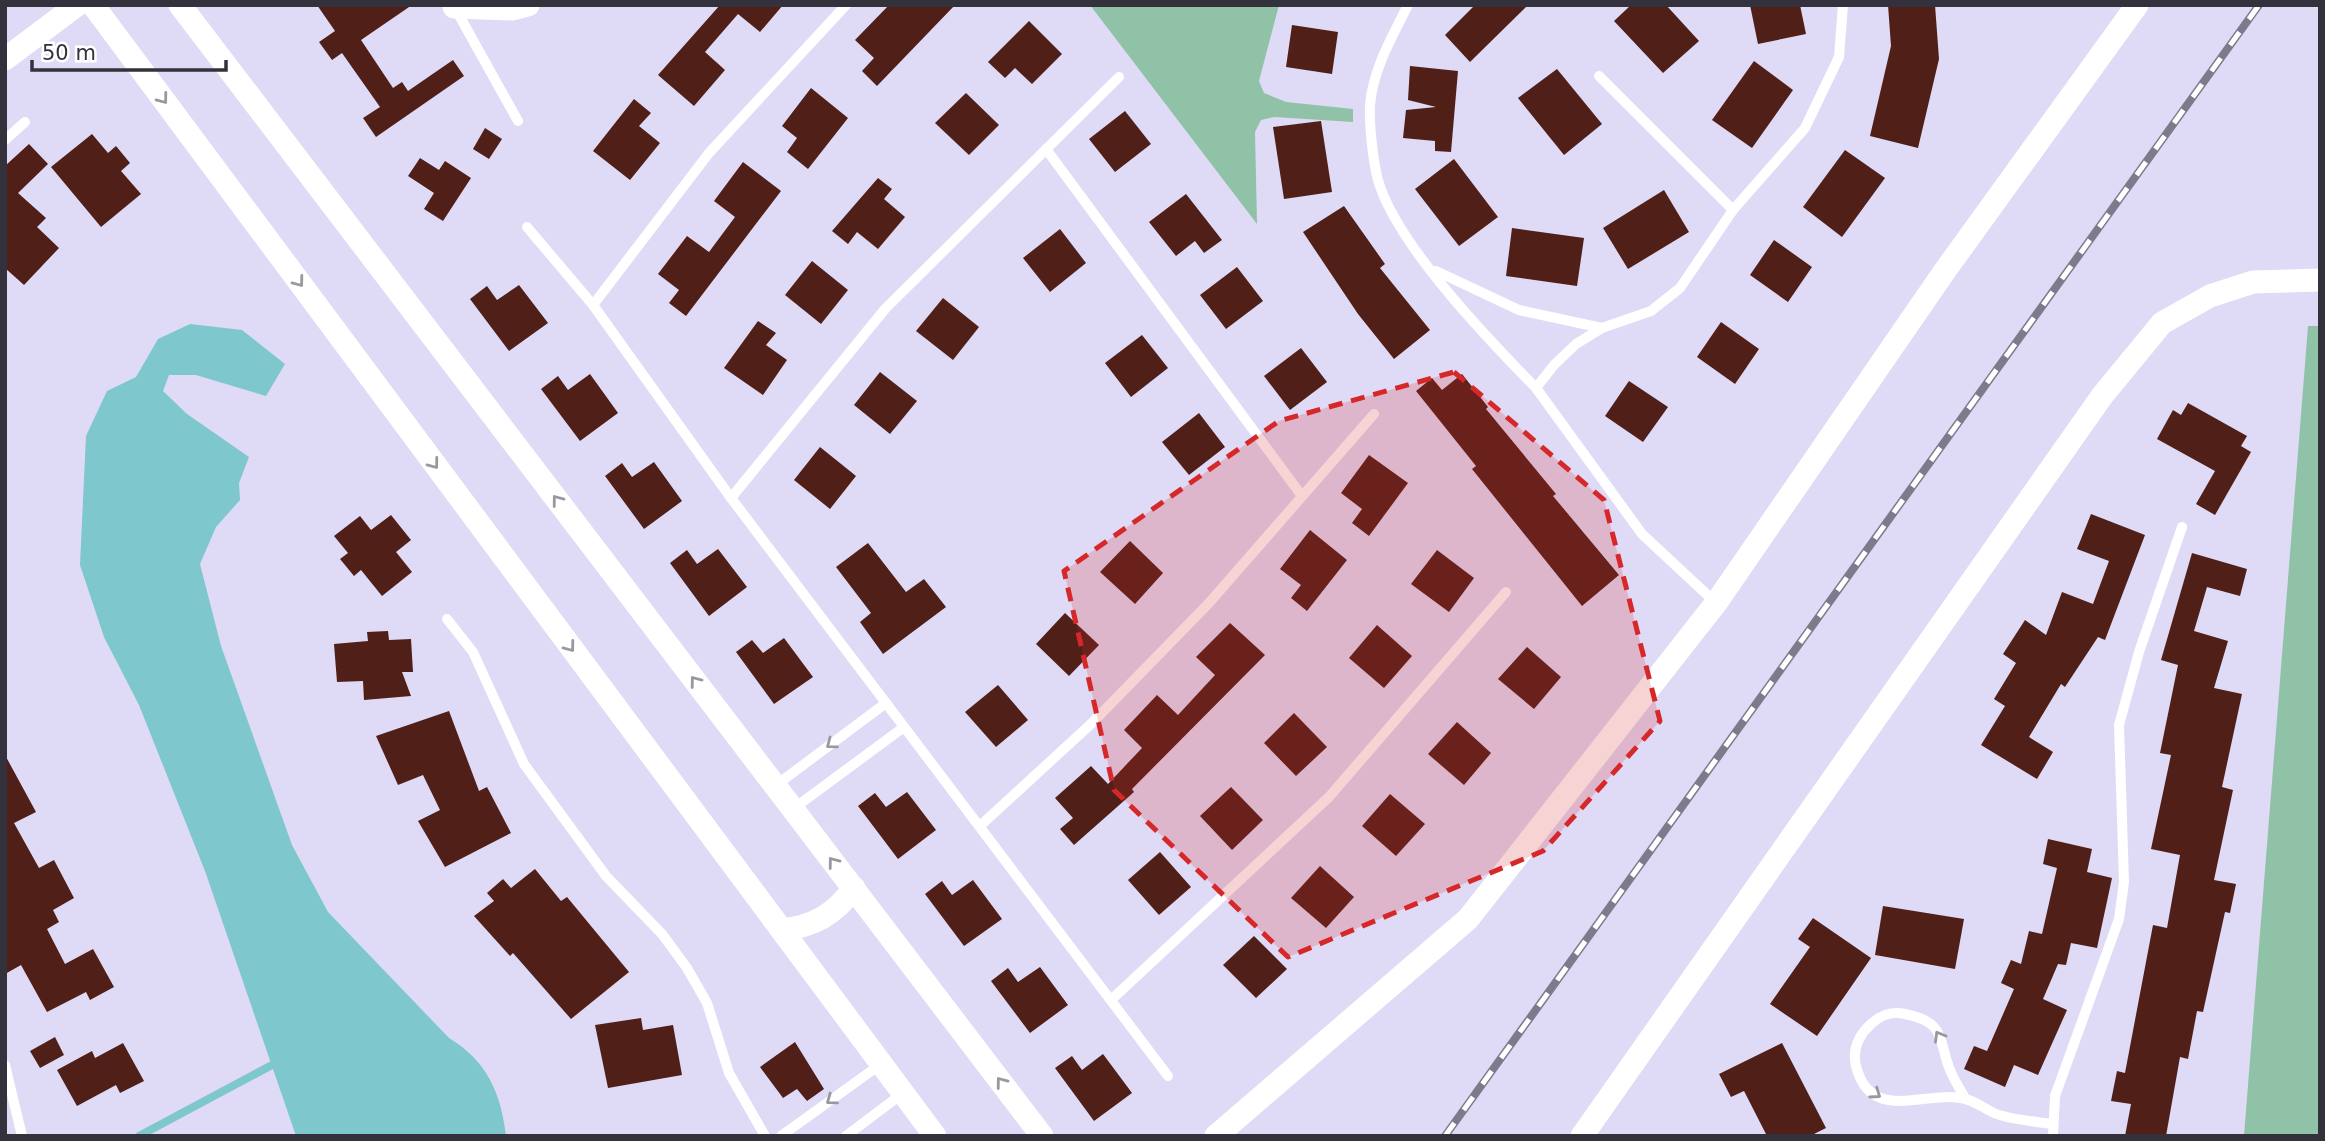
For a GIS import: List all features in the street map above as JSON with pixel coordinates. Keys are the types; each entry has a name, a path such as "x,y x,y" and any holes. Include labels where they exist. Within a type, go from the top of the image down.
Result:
{"street":[{"path":"5,59 77,5"},
{"path":"93,5 934,1136"},
{"path":"180,5 1042,1136"},
{"path":"454,6 513,9 528,5"},
{"path":"1216,1136 1468,919 1716,603 1944,272 2137,5"},
{"path":"1582,1136 2102,396 2162,323 2210,296 2253,282 2320,280"},
{"path":"782,930 808,927 825,919 843,903 853,888"}],"lane":[{"path":"593,305 709,153 846,5"},
{"path":"1408,5 1381,58 1370,105 1378,179 1396,222 1476,326 1536,388 1642,534 1716,603"},
{"path":"1536,388 1554,365 1576,344 1602,328 1651,310 1680,288 1733,210 1805,128 1839,57 1843,5"},
{"path":"454,6 518,121"},
{"path":"1599,76 1733,210"},
{"path":"731,498 885,309 1119,77"},
{"path":"5,140 25,122"},
{"path":"1045,149 1302,496"},
{"path":"527,228 593,305 731,498 981,825 1168,1076"},
{"path":"1433,270 1519,310 1602,328"},
{"path":"981,825 1101,714 1209,603 1374,414"},
{"path":"1965,1098 1949,1068 1944,1044 1935,1028 1921,1017 1895,1012 1879,1017 1860,1034 1854,1057 1859,1078 1870,1092 1888,1102 1965,1098 1997,1114 2052,1130 2055,1096 2119,919 2124,882 2119,725 2182,527"},
{"path":"1111,1000 1329,797 1506,592"},
{"path":"447,619 473,652 524,764 606,876 662,934 687,968 707,1003 729,1073 765,1136"},
{"path":"775,786 886,703"},
{"path":"793,809 904,727"},
{"path":"781,1136 881,1064"},
{"path":"5,1065 22,1136"},
{"path":"845,1136 903,1093"}],"highlighted area":[{"path":"1454,372 1604,500 1660,721 1543,851 1288,957 1114,790 1064,571 1279,421"}],"shaded area":[{"path":"1090,5 1279,5 1259,81 1264,93 1286,102 1353,109 1353,122 1274,117 1261,120 1255,132 1257,224"},
{"path":"190,324 242,330 285,364 266,396 196,375 169,375 163,391 187,414 249,457 239,483 240,500 216,527 200,564 221,646 292,845 328,912 449,1038 482,1068 496,1092 506,1136 296,1136 205,871 139,705 104,637 80,565 86,436 107,391 136,377 158,339"},
{"path":"2308,326 2320,326 2320,1136 2244,1136"}],"building":[{"path":"317,5 412,5 361,40 393,88 402,82 408,91 453,60 464,76 376,137 363,118 380,107 342,53 332,60 319,42 335,31"},
{"path":"720,5 783,5 760,32 738,14 705,52 725,70 694,106 658,75"},
{"path":"889,5 955,5 877,86 862,71 874,58 855,40"},
{"path":"1475,5 1528,5 1470,62 1445,35"},
{"path":"1631,5 1666,5 1699,41 1663,73 1614,21"},
{"path":"1750,5 1800,5 1806,34 1758,44"},
{"path":"1888,5 1935,5 1939,59 1918,148 1870,136 1891,46"},
{"path":"1029,21 1062,54 1032,84 1015,68 1005,78 988,62"},
{"path":"1292,25 1338,32 1332,74 1286,67"},
{"path":"1754,61 1793,90 1752,148 1712,120"},
{"path":"1410,66 1458,71 1451,152 1435,151 1435,141 1403,138 1406,110 1436,107 1408,100"},
{"path":"1557,69 1602,124 1564,155 1518,98"},
{"path":"811,88 848,118 808,169 787,152 797,138 782,126"},
{"path":"966,93 999,125 969,155 935,123"},
{"path":"634,99 651,113 639,126 660,143 630,180 593,151"},
{"path":"1125,111 1151,144 1115,172 1089,139"},
{"path":"1321,121 1332,192 1284,199 1273,127"},
{"path":"485,128 502,139 489,159 473,149"},
{"path":"92,134 108,153 116,146 130,163 121,171 141,194 101,227 51,167"},
{"path":"29,144 48,164 18,193 46,218 37,227 59,248 24,285 5,268 5,166"},
{"path":"1845,150 1885,178 1842,237 1803,207"},
{"path":"420,158 439,170 445,161 471,178 443,221 424,209 434,193 408,176"},
{"path":"1454,159 1498,217 1459,246 1415,189"},
{"path":"743,162 781,191 686,316 669,303 679,290 658,274 687,236 709,252 735,217 714,201"},
{"path":"878,178 892,189 884,199 905,217 878,249 857,232 848,244 832,231"},
{"path":"1664,190 1689,232 1628,269 1603,228"},
{"path":"1186,194 1222,240 1204,253 1195,241 1176,256 1149,222"},
{"path":"1344,206 1385,264 1380,268 1430,330 1394,359 1358,314 1303,232"},
{"path":"1512,228 1584,238 1577,286 1506,276"},
{"path":"1060,229 1086,263 1050,292 1023,258"},
{"path":"1774,240 1812,267 1788,302 1750,275"},
{"path":"812,261 848,290 821,324 785,295"},
{"path":"1237,267 1263,301 1226,329 1200,295"},
{"path":"519,285 548,323 509,351 470,299 487,286 497,300"},
{"path":"943,298 979,327 953,360 916,331"},
{"path":"758,321 776,333 766,345 787,360 763,395 724,368"},
{"path":"1721,322 1759,349 1735,384 1697,357"},
{"path":"1142,335 1168,368 1131,397 1105,363"},
{"path":"1301,348 1327,382 1290,410 1264,376"},
{"path":"880,372 917,401 890,434 854,405"},
{"path":"590,374 618,413 580,441 541,389 558,376 568,390"},
{"path":"1462,374 1488,407 1486,409 1556,494 1553,496 1619,575 1582,606 1472,469 1476,466 1416,391 1432,378 1442,390"},
{"path":"1629,381 1668,407 1643,442 1605,416"},
{"path":"2188,403 2247,436 2241,446 2251,452 2215,515 2196,504 2215,471 2157,439 2173,410 2181,415"},
{"path":"1199,413 1225,447 1189,475 1162,442"},
{"path":"820,447 856,476 830,509 794,480"},
{"path":"1369,455 1408,483 1369,536 1352,523 1362,509 1341,493"},
{"path":"654,462 682,501 644,529 605,476 622,463 632,477"},
{"path":"2091,514 2145,535 2105,640 2098,637 2065,687 2061,684 2029,737 2053,752 2037,779 1981,745 2005,706 1994,699 2016,663 2003,654 2025,620 2046,635 2062,592 2093,604 2109,561 2077,549"},
{"path":"391,515 411,540 396,552 412,572 382,596 361,570 354,576 340,559 348,553 334,536 360,516 371,530"},
{"path":"1310,530 1347,560 1307,611 1291,598 1301,585 1280,569"},
{"path":"1130,541 1163,573 1135,604 1100,572"},
{"path":"868,543 906,592 924,579 946,607 883,654 860,622 871,613 836,567"},
{"path":"718,549 747,587 709,616 670,563 687,550 697,564"},
{"path":"1437,550 1474,578 1449,612 1411,584"},
{"path":"2192,553 2247,569 2240,596 2207,587 2194,631 2228,641 2214,688 2242,694 2222,787 2233,790 2214,880 2236,884 2230,913 2225,912 2203,1012 2197,1011 2188,1059 2180,1057 2166,1136 2125,1136 2131,1104 2111,1101 2117,1071 2125,1073 2153,925 2167,928 2180,855 2151,849 2171,755 2160,753 2178,665 2161,660"},
{"path":"1065,613 1099,645 1069,676 1036,644"},
{"path":"1230,623 1265,655 1132,789 1134,792 1074,845 1060,829 1073,818 1055,798 1091,766 1108,784 1142,748 1124,730 1157,695 1178,715 1215,675 1196,657"},
{"path":"1377,625 1412,656 1384,688 1349,658"},
{"path":"388,631 389,640 411,639 413,672 402,672 411,696 364,700 363,681 337,682 334,644 368,641 367,632"},
{"path":"784,638 813,677 774,704 736,652 752,640 763,653"},
{"path":"1527,647 1561,677 1534,709 1498,679"},
{"path":"998,685 1028,720 996,747 965,712"},
{"path":"449,711 479,791 487,787 511,833 445,867 418,821 440,810 423,775 398,785 376,736"},
{"path":"1294,713 1327,747 1296,776 1264,743"},
{"path":"1457,722 1491,753 1464,785 1428,754"},
{"path":"5,755 36,812 14,823 39,868 54,860 74,898 53,910 59,922 47,929 65,964 93,949 114,987 90,1000 86,992 47,1012 21,965 5,974"},
{"path":"1231,787 1263,820 1232,850 1200,816"},
{"path":"907,792 936,830 898,859 858,806 875,793 886,807"},
{"path":"1390,794 1425,824 1396,856 1362,826"},
{"path":"2048,839 2092,849 2087,872 2112,878 2097,948 2071,943 2066,965 2058,964 2043,999 2067,1010 2038,1075 2014,1065 2005,1087 1964,1069 1974,1046 1987,1051 2014,989 2001,983 2011,960 2021,964 2029,931 2042,934 2057,868 2043,864"},
{"path":"1160,852 1191,887 1159,915 1128,880"},
{"path":"1320,866 1354,897 1326,928 1291,898"},
{"path":"535,869 561,901 567,897 629,972 571,1019 513,953 510,956 474,916 494,901 487,893 503,879 511,888"},
{"path":"973,880 1002,919 964,946 925,894 942,881 952,895"},
{"path":"1883,906 1964,919 1955,969 1875,955"},
{"path":"1813,918 1871,958 1817,1036 1770,1004 1810,947 1798,939"},
{"path":"1254,936 1287,969 1256,998 1223,965"},
{"path":"1040,967 1068,1005 1030,1033 991,981 1008,968 1018,982"},
{"path":"641,1018 643,1030 673,1025 682,1075 608,1088 595,1025"},
{"path":"55,1037 64,1055 40,1068 30,1051"},
{"path":"795,1042 824,1089 807,1101 797,1089 783,1098 760,1067"},
{"path":"123,1043 144,1081 120,1093 116,1085 77,1106 57,1070 92,1051 95,1058"},
{"path":"1782,1043 1826,1128 1810,1136 1767,1136 1744,1091 1731,1097 1719,1074"},
{"path":"1103,1054 1132,1093 1094,1121 1055,1068 1072,1056 1082,1070"}],"waterway":[{"path":"139,1136 272,1065"}],"railway":[{"path":"1445,1136 2259,5"}]}
